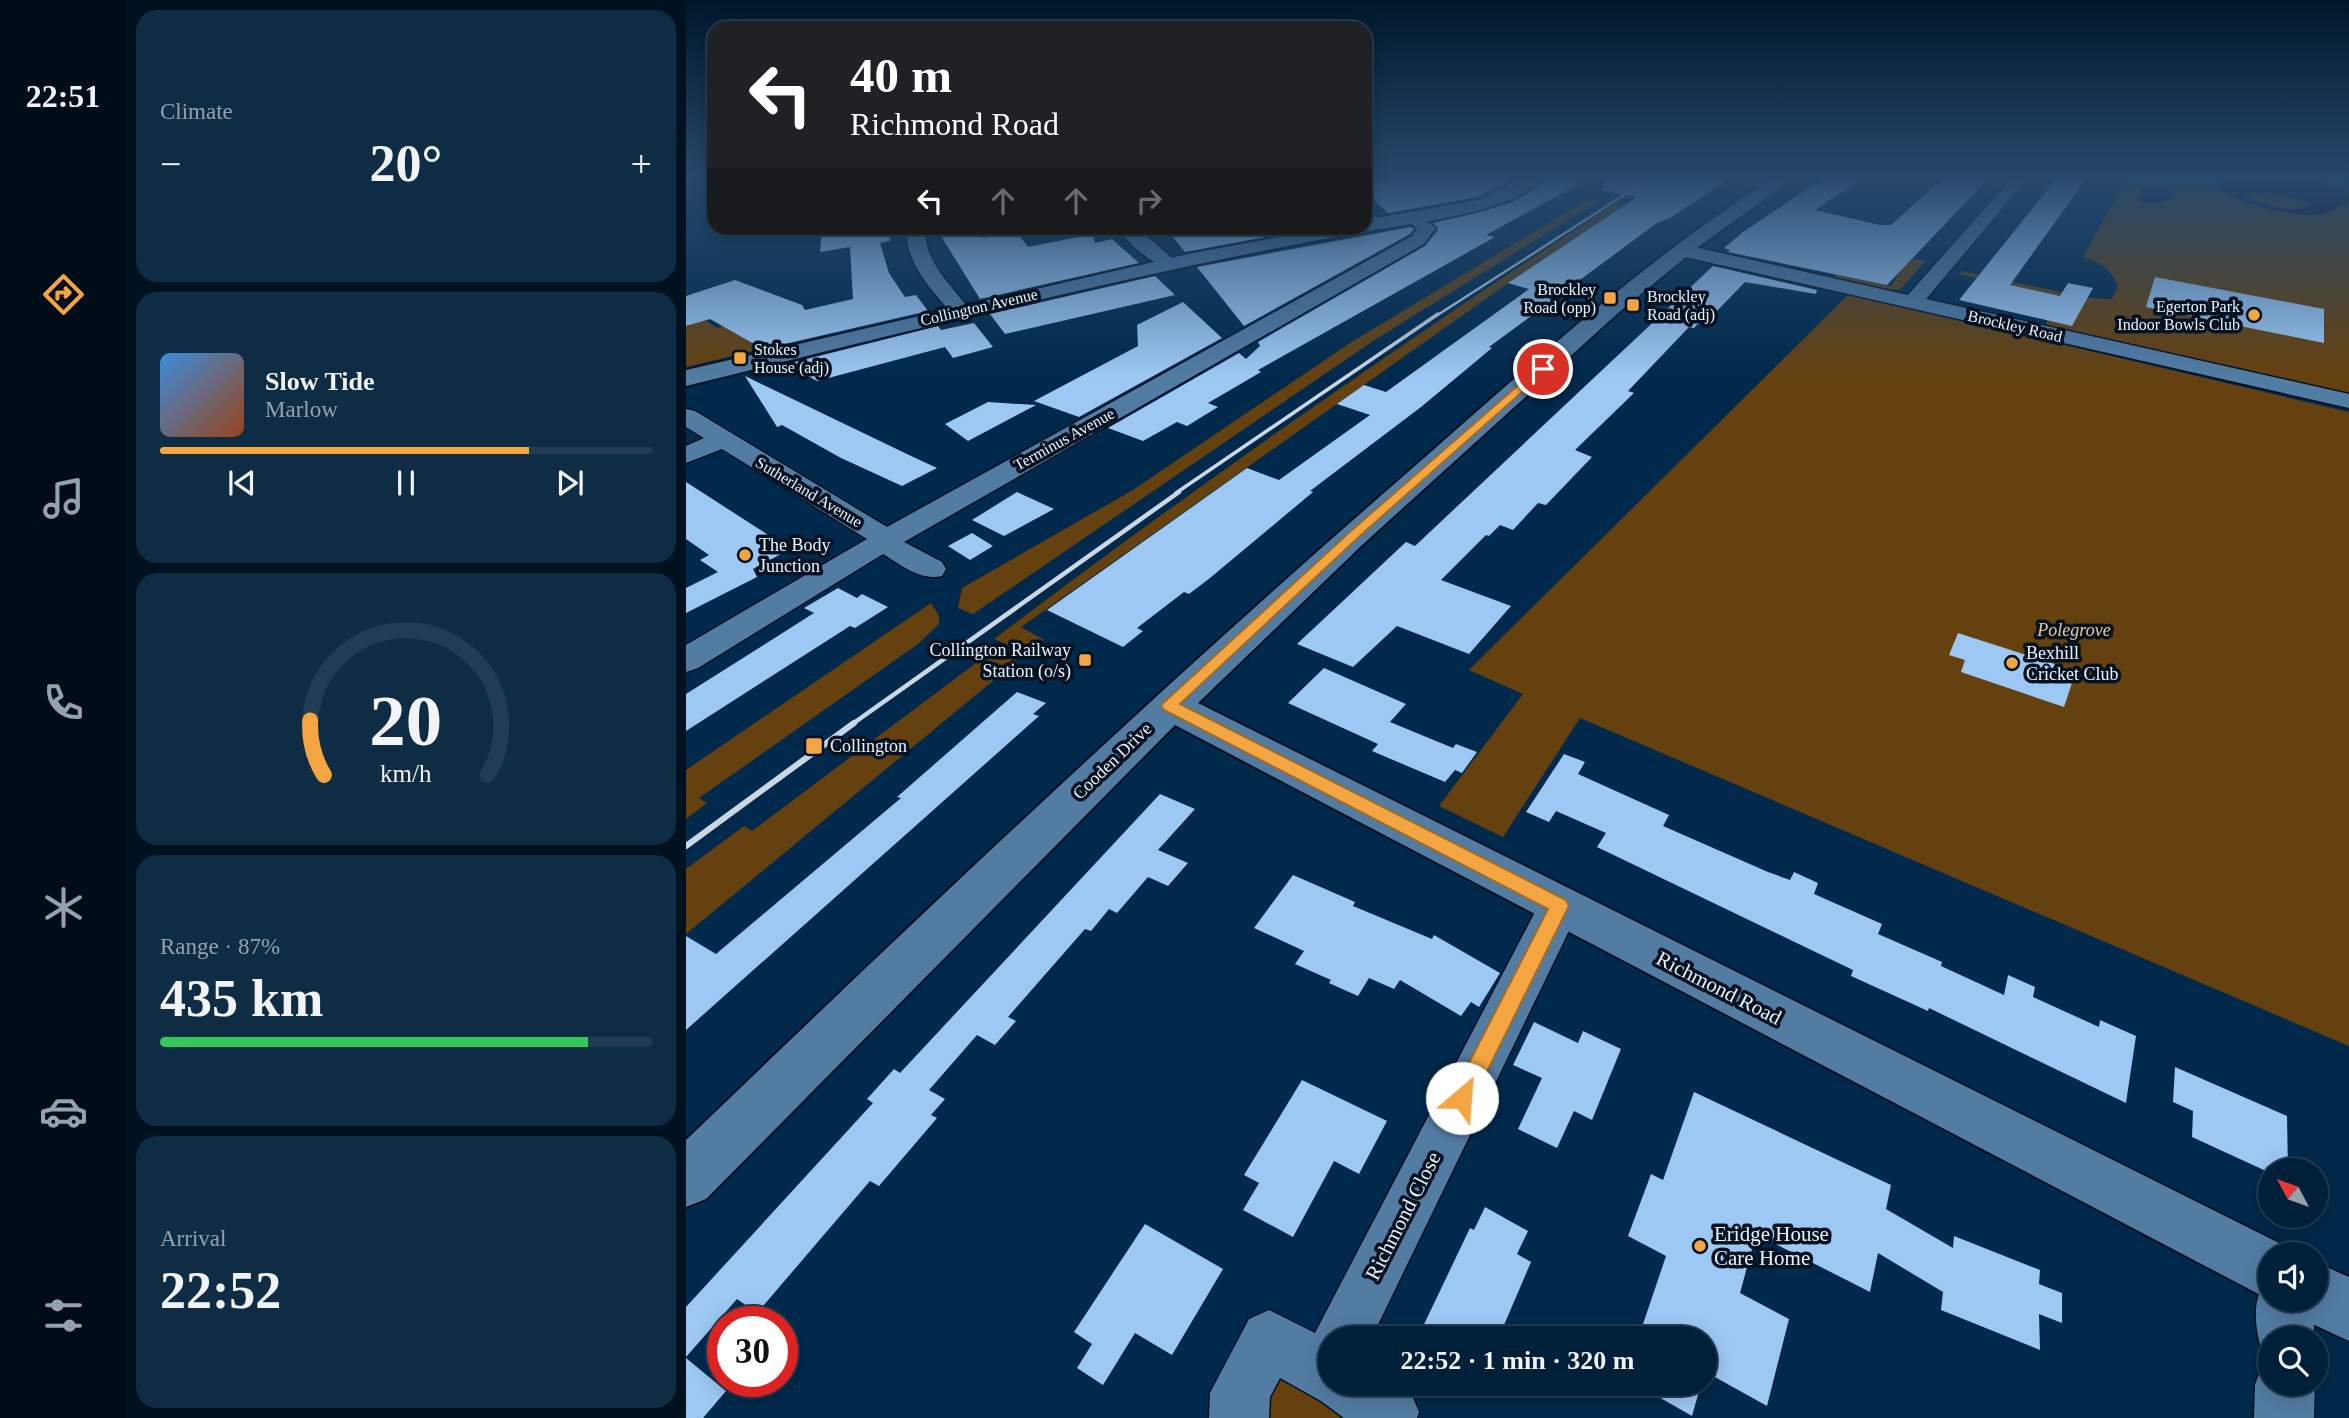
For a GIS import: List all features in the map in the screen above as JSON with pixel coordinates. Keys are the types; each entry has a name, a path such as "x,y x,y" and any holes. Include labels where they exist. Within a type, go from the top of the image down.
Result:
{"main road":[{"name":"Collington Avenue","path":"686,379 960,311 1259,245"},
{"name":"Cooden Drive","path":"686,1179 1169,705 1356,532 1688,245"},
{"name":"Richmond Road","path":"1169,705 2258,1264"},
{"path":"2328,1300 2349,1310"}],"street":[{"path":"916,245 922,264 960,311"},
{"path":"1145,245 1169,264"},
{"name":"Terminus Avenue","path":"686,660 884,541 1409,245"},
{"path":"1913,302 1962,245"},
{"name":"Brockley Road","path":"1681,250 2349,401"},
{"name":"Sutherland Avenue","path":"686,416 931,569"},
{"path":"686,455 723,439"},
{"name":"Richmond Close","path":"1354,1326 1560,906"},
{"path":"1239,1418 1240,1393 1269,1339 1318,1359"},
{"path":"1370,1396 1389,1412 1387,1418"},
{"path":"2284,1418 2285,1396"}],"green space":[{"path":"1512,245 1527,245 1376,339 973,614 958,608 962,588 1133,490 1350,343"},
{"path":"1553,245 1565,245 1021,627 1044,640 1027,653 994,639 1301,415"},
{"path":"2090,245 2349,245 2349,393 2045,325 2060,296 1959,274 1961,271 2088,298 2112,299 2118,286 2112,275 2100,264 2083,257"},
{"path":"1909,258 1925,261 1901,289 1891,290 1834,277 1836,273 1891,286"},
{"name":"Polegrove","path":"1849,294 2349,412 2349,1046 1580,718 1503,837 1439,806 1523,694 1469,670"},
{"path":"705,320 717,328 723,326 751,342 786,330 800,340 686,367 686,326"},
{"path":"931,603 939,616 939,624 918,644 699,798 707,803 686,819 686,770"},
{"path":"992,651 1017,661 686,934 686,869 744,826 752,831"},
{"path":"1278,1373 1350,1418 1262,1418"}],"building":[{"path":"821,245 881,245 889,273 905,297 916,295 928,311 763,349 710,319 686,326 686,296 735,280 802,305 805,310 853,299 850,247 820,252"},
{"path":"947,245 1119,245 1139,263 980,299"},
{"path":"1179,245 1222,245 1185,252"},
{"path":"1314,245 1390,245 1244,326 1197,267"},
{"path":"1480,245 1258,370 1261,372 1208,403 1218,407 1187,426 1177,422 1143,441 1108,428 1239,353 1246,359 1260,346 1258,342 1425,246"},
{"path":"1565,245 1627,245 1489,347 1492,348 1421,407 1310,491 1313,492 1210,578 1189,594 1184,592 1137,628 1143,631 1123,647 1047,610 1247,468 1279,480 1370,415 1337,404 1364,385 1386,392 1529,289 1508,283"},
{"path":"1727,245 1925,245 1887,285 1728,252 1730,250 1724,248"},
{"path":"2003,245 2039,245 2010,285 2060,296 2068,283 2093,288 2072,326 1959,300"},
{"path":"1713,266 1817,290 1816,294 1745,282 1714,314 1708,313 1694,328 1689,327 1628,391 1634,393 1575,450 1592,457 1546,505 1538,503 1513,530 1500,525 1489,536 1486,535 1441,580 1511,606 1469,654 1397,626 1353,667 1297,644 1406,542 1415,546"},
{"path":"1155,276 1175,295 1005,334 990,314"},
{"name":"Egerton Park Indoor Bowls Club","path":"2155,277 2324,309 2324,343 2146,307"},
{"path":"1183,302 1222,338 1079,417 1034,401 1138,346 1137,325"},
{"path":"974,323 993,347 953,358 945,347 817,381 787,364 938,326 941,330"},
{"path":"745,376 937,468 902,486 841,458 782,425 777,427"},
{"path":"988,402 1036,405 968,441 945,424"},
{"path":"686,482 790,549 753,569 757,577 686,613 686,588 718,572 700,560 709,555 686,539"},
{"path":"1017,492 1054,509 1004,536 972,520"},
{"path":"972,533 993,546 970,560 948,546"},
{"path":"838,588 857,598 862,594 888,607 855,628 850,626 686,731 686,694 814,613 804,608"},
{"name":"Bexhill Cricket Club","path":"1958,633 2076,671 2064,707 1961,672 1965,660 1949,655"},
{"path":"1324,668 1406,704 1390,722 1453,748 1456,744 1477,752 1462,773 1455,770 1445,782 1372,751 1378,744 1288,703"},
{"path":"1017,692 1046,703 1033,714 1039,716 686,1030 686,936 716,954 901,798 897,797"},
{"path":"1564,754 1585,762 1578,774 1669,815 1663,826 1768,872 1790,880 1794,872 1818,883 1814,894 1882,924 1878,934 1942,962 1941,966 2004,995 2008,975 2035,987 2033,997 2099,1027 2100,1020 2136,1036 2126,1103 1929,1008 1928,1011 1851,976 1853,970 1597,847 1606,833 1556,811 1549,822 1526,812"},
{"path":"1160,794 1195,809 1158,850 1188,863 1168,886 1148,877 1117,913 1109,909 1091,931 1085,929 1008,1017 1016,1021 995,1045 977,1035 929,1090 945,1099 931,1115 937,1118 879,1186 870,1181 763,1306 747,1306 737,1299 731,1306 707,1306 707,1333 686,1357 686,1307 873,1103 867,1099 894,1069 900,1073"},
{"path":"1293,875 1355,902 1353,906 1432,939 1434,935 1500,973 1479,1007 1471,1002 1461,1016 1400,980 1394,989 1369,978 1358,996 1329,983 1331,980 1295,964 1304,951 1254,928"},
{"path":"1534,1022 1578,1043 1583,1031 1621,1049 1592,1120 1574,1111 1557,1148 1518,1129 1542,1078 1513,1065"},
{"path":"2175,1067 2287,1116 2288,1158 2258,1158 2258,1167 2192,1137 2193,1111 2173,1102"},
{"path":"1302,1080 1387,1121 1359,1174 1334,1161 1293,1237 1243,1210 1259,1183 1244,1175"},
{"name":"Eridge House Care Home","path":"1694,1092 1891,1185 1886,1209 1953,1248 1954,1236 2040,1270 2039,1284 2062,1293 2062,1323 2039,1314 2040,1350 1941,1310 1943,1292 1878,1253 1870,1292 1756,1234 1740,1293 1789,1319 1767,1406 1717,1378 1717,1326 1642,1326 1666,1256 1628,1236 1651,1174 1663,1180"},
{"path":"1485,1207 1528,1231 1517,1254 1531,1262 1504,1326 1423,1326 1470,1228 1474,1230"},
{"path":"1145,1224 1223,1269 1172,1355 1135,1333 1103,1385 1077,1368 1092,1344 1074,1332"},
{"path":"686,1358 707,1375 707,1397 721,1397 703,1418 686,1418"},
{"path":"1657,1396 1698,1396 1692,1416"}],"railway":[{"path":"1436,316 1546,245"},
{"path":"1176,493 1438,314"},
{"path":"851,725 1179,492"},
{"path":"686,846 854,723"}],"place":[{"name":"Brockley Road (opp)","path":"1610,298"},
{"name":"Brockley Road (adj)","path":"1633,305"},
{"name":"Egerton Park Indoor Bowls Club","path":"2254,315"},
{"name":"Stokes House (adj)","path":"740,358"},
{"name":"The Body Junction","path":"745,555"},
{"name":"Collington Railway Station (o/s)","path":"1085,660"},
{"name":"Bexhill Cricket Club","path":"2012,663"},
{"name":"Collington","path":"814,746"},
{"name":"Eridge House Care Home","path":"1700,1246"}],"route":[{"path":"1462,1098 1560,906 1169,705 1356,532 1543,369"}]}
